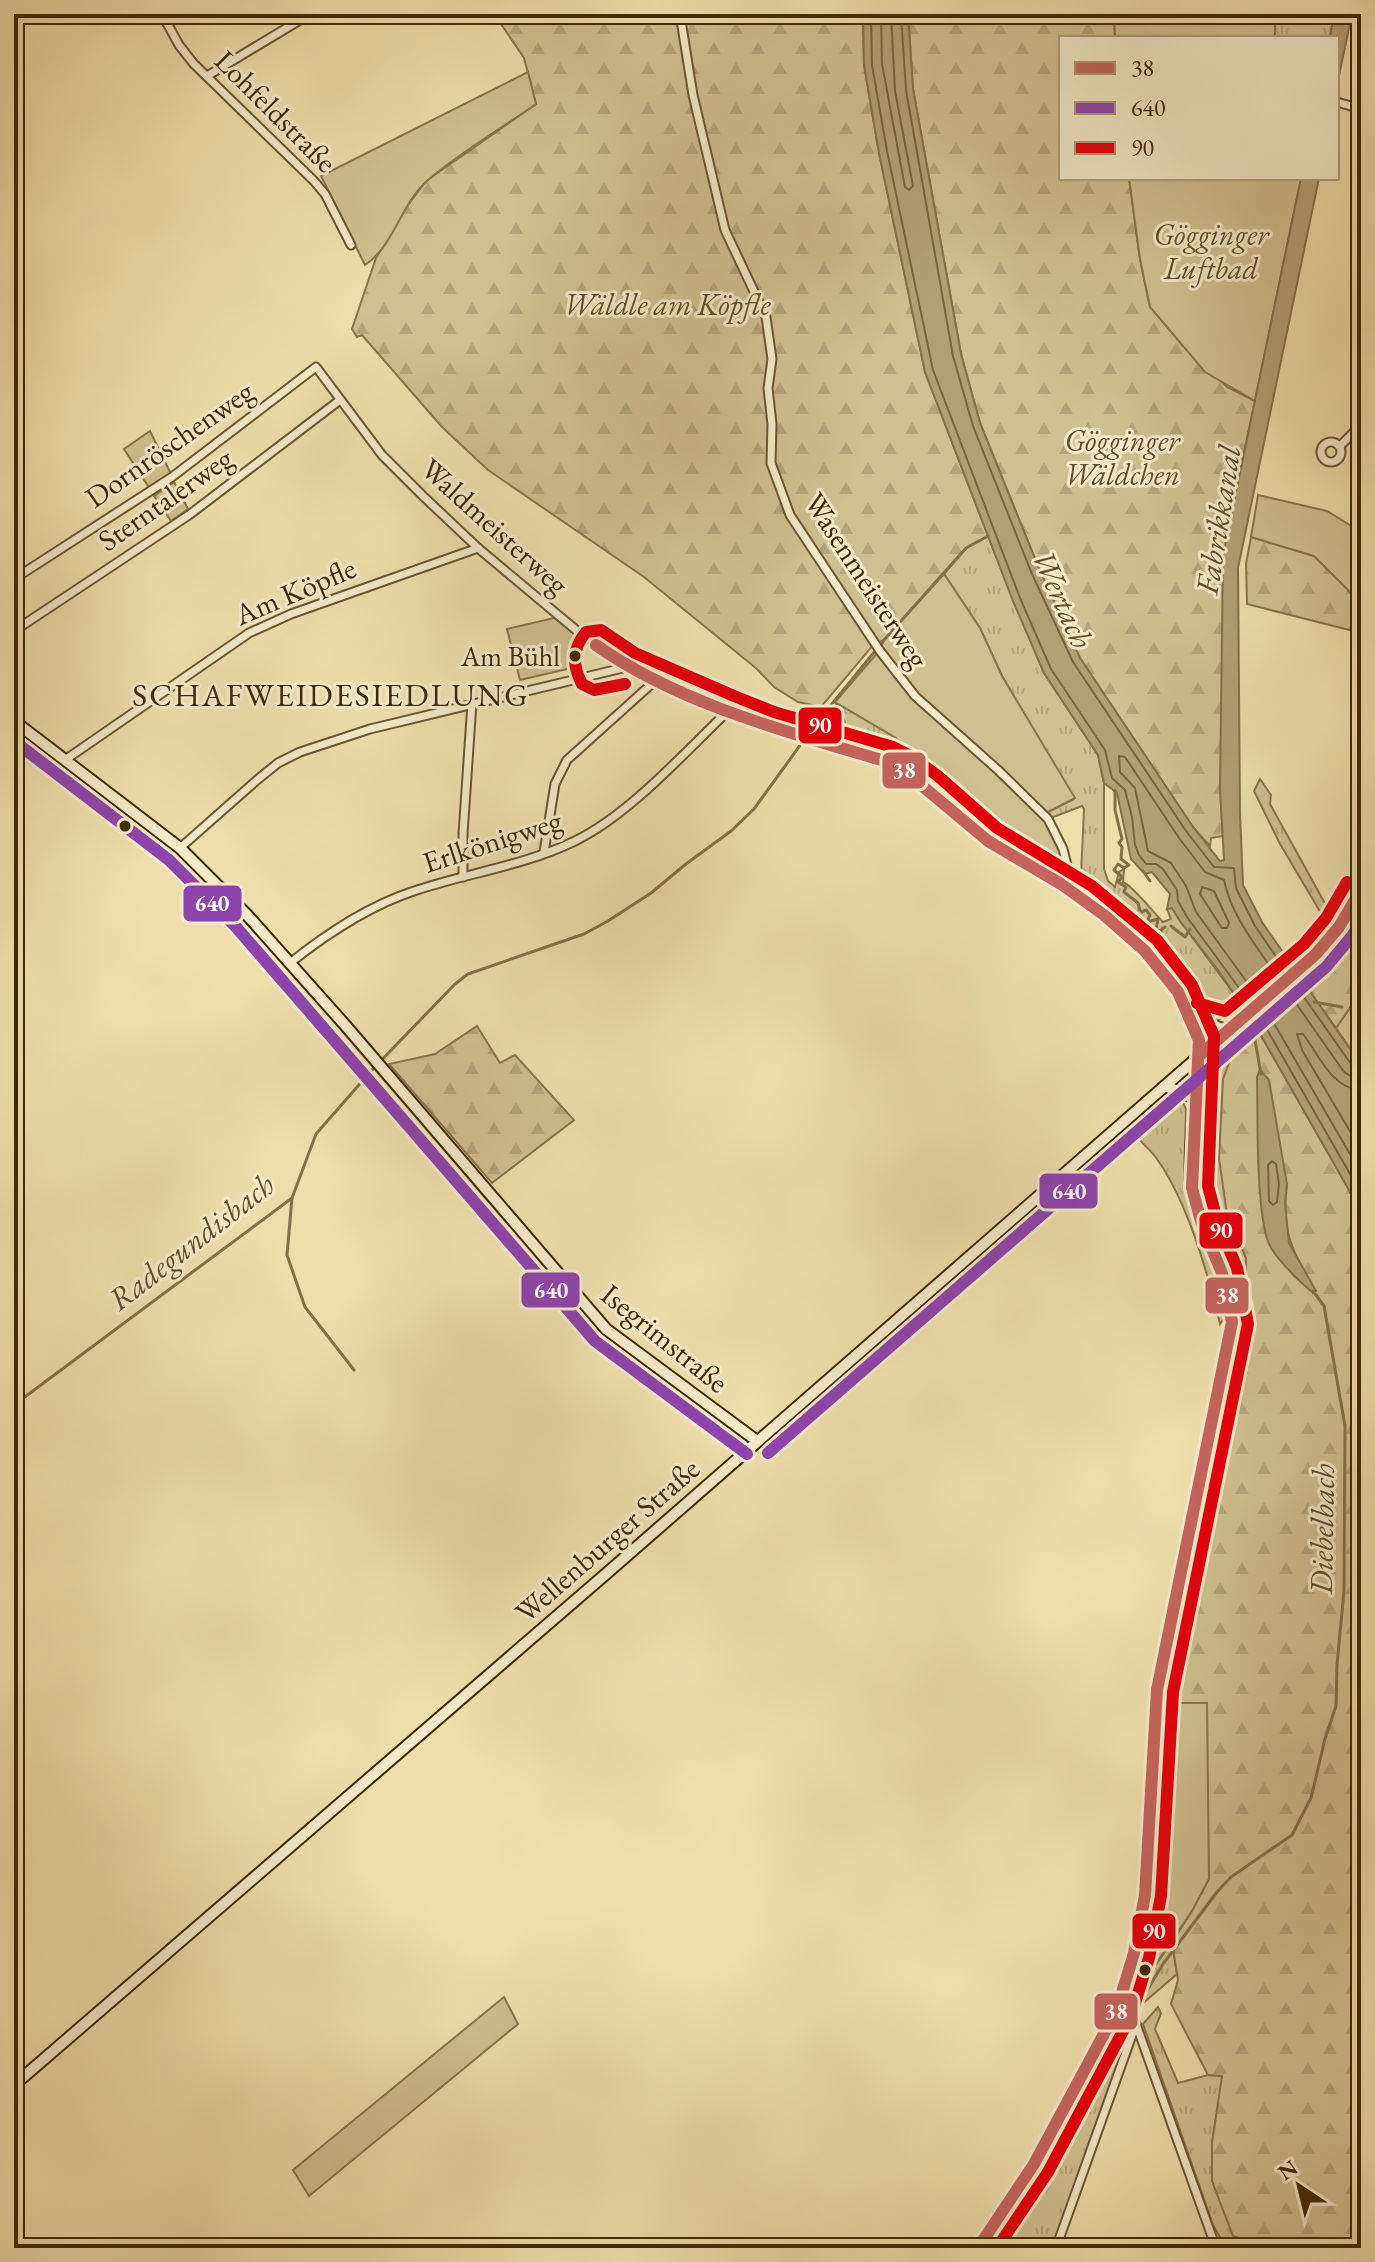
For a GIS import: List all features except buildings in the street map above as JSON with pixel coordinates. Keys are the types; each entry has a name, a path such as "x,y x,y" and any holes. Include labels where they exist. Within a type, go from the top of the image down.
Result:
{"street":[{"name":"Lohfeldstraße","path":"162,14 179,45 207,76 325,194 351,245"},
{"path":"207,76 310,14"},
{"name":"Wasenmeisterweg","path":"680,14 693,95 725,230 766,317 772,359 768,388 772,424 771,463 790,515 878,648 915,696 1048,819 1059,839 1067,865 1062,885"},
{"path":"1339,103 1361,109"},
{"name":"Dornröschenweg","path":"14,579 172,477 316,367 340,400"},
{"name":"Waldmeisterweg","path":"340,400 382,455 478,548 582,635 627,667 728,711 906,770 986,840 1062,885 1125,932 1164,970 1192,1018 1200,1055"},
{"name":"Sterntalerweg","path":"14,631 189,515 340,400"},
{"path":"1340,446 1361,425"},
{"name":"Am Köpfle","path":"65,760 249,633 291,614 478,548"},
{"path":"180,848 278,763 327,743 472,703 627,667"},
{"path":"544,852 558,774 567,760 656,680"},
{"path":"463,877 472,703"},
{"name":"Erlkönigweg","path":"290,963 350,920 378,905 572,842 619,812 728,711"},
{"name":"Isegrimstraße","path":"14,721 180,848 290,963 606,1329 757,1441"},
{"name":"Wellenburger Straße","path":"14,2085 1306,963 1345,917 1361,890"},
{"path":"1345,917 1361,928"},
{"path":"1192,1018 1229,1029"},
{"path":"978,2248 1034,2164 1117,2009 1134,1953 1145,1895 1157,1690 1232,1322 1222,1273 1202,1225 1192,1188 1200,1055"},
{"path":"1165,1086 1197,1099"},
{"path":"1117,2009 1133,2018 1136,2024 1216,2248"},
{"path":"1056,2248 1136,2024"}],"green space":[{"name":"Wäldle am Köpfle","path":"516,14 863,14 864,65 879,153 925,372 988,536 966,548 884,640 874,644 821,707 798,702 774,687 757,669 644,577 488,470 442,427 362,335 357,337 352,329 376,258 403,212 426,181 536,104 524,58 501,24"},
{"name":"Gögginger Wäldchen","path":"908,14 1114,14 1115,36 1059,36 1059,180 1129,180 1150,307 1227,387 1255,401 1227,532 1220,789 1223,836 1211,838 1210,846 1193,827 1080,658 1040,571 980,423 961,354 913,89"},
{"path":"1114,14 1275,14 1275,36 1115,36"},
{"path":"1275,14 1334,14 1330,36 1275,36"},
{"path":"528,72 536,104 428,180 411,200 383,247 365,265 321,176"},
{"name":"Gögginger Luftbad","path":"1129,180 1301,180 1255,401 1205,372 1150,307"},
{"path":"150,431 171,474 150,489 124,449"},
{"path":"174,482 188,509 171,521 154,496"},
{"path":"1258,495 1327,511 1361,532 1361,592 1353,595 1314,556 1251,537"},
{"path":"988,536 1044,673 1098,755 1104,783 1104,869 1108,881 1115,887 1119,872 1124,869 1123,882 1163,922 1171,919 1167,909 1172,908 1240,1002 1215,1023 1197,1016 1167,968 1127,930 1069,883 1071,872 1081,875 1084,809 1082,806 1048,819 1044,814 1074,799 1002,676 980,628 944,574 969,545"},
{"path":"1251,537 1314,556 1353,594 1361,592 1361,633 1247,604 1246,564"},
{"path":"944,574 980,628 1002,676 1075,798 1044,814 1063,857 1057,878 990,836 912,765 896,738 835,702 879,651 884,640"},
{"path":"558,617 579,636 572,668 520,680 507,629"},
{"path":"835,702 896,738 912,765 899,753 838,738 845,722"},
{"path":"1260,779 1271,795 1270,804 1333,918 1328,925 1280,844 1254,791"},
{"path":"1351,929 1361,933 1361,982 1355,986 1360,993 1336,1028 1302,981"},
{"path":"1361,982 1361,1065 1336,1028 1360,993 1355,986"},
{"path":"1255,1025 1361,1211 1361,2248 1251,2248 1250,2242 1233,2236 1212,2181 1212,2143 1222,2076 1208,2075 1171,2004 1178,1980 1172,1942 1192,1911 1207,1704 1165,1703 1245,1312 1246,1258 1226,1208 1219,1158 1223,1079 1236,1044","holes":["1287,1184 1290,1240 1315,1291 1294,1276 1270,1245 1261,1202"]},
{"path":"477,1026 500,1063 515,1055 574,1120 492,1183 389,1064 435,1054"},
{"path":"1235,1033 1242,1037 1236,1044 1226,1208 1246,1258 1245,1292 1234,1296 1204,1213 1197,1167 1198,1132 1208,1064 1215,1052"},
{"path":"1173,1096 1181,1099 1186,1109 1184,1180 1223,1301 1224,1318 1220,1324 1203,1261 1178,1195 1157,1159 1131,1131"},
{"path":"1165,1703 1207,1703 1209,1879 1192,1911 1127,2006 1147,1932 1154,1877"},
{"path":"1172,1942 1177,1974 1135,2010 1127,2006"},
{"path":"504,1997 518,2024 309,2196 293,2170"},
{"path":"1158,2007 1161,2013 1155,2029 1178,2083 1208,2075 1223,2076 1212,2143 1251,2248 1225,2246 1213,2225 1143,2024"},
{"path":"1120,2021 1128,2025 1131,2034 1053,2248 997,2248 1043,2174 1086,2094"}],"water":[{"path":"863,14 908,14 913,89 961,354 980,423 1040,571 1080,658 1193,827 1220,861 1224,860 1220,789 1223,555 1301,180 1319,180 1238,568 1240,813 1243,885 1262,922 1361,1065 1361,1211 1255,1025 1172,908 1167,909 1170,894 1152,872 1145,874 1131,859 1117,793 1104,783 1098,755 1044,673 925,372 879,153 864,65"},
{"path":"1334,14 1352,14 1339,76 1339,36 1330,36"},
{"path":"1260,1070 1269,1080 1287,1184 1285,1203 1289,1243 1316,1291 1313,1293 1280,1260 1266,1234 1258,1166 1257,1077"}],"pier":[{"path":"1292,958 1306,978 1251,1025 1237,1006"}],"waterway":[{"name":"Radegundisbach","path":"14,1405 292,1198 316,1134 372,1070 455,984 468,974 584,934 608,921 651,893 731,831 754,809 814,726 884,640 966,548 988,536"},
{"path":"1115,790 1115,810 1122,839 1119,843 1122,847 1121,859 1129,865 1124,868 1118,864 1114,870 1122,877 1118,882 1126,887 1124,892 1138,903 1140,910 1146,910 1150,915 1147,922 1158,919 1156,929 1160,931 1165,927"},
{"path":"1143,871 1150,881"},
{"path":"1171,926 1185,937 1190,929"},
{"path":"1314,1002 1342,1007"},
{"name":"Diebelbach","path":"1261,1028 1255,1040 1261,1074"},
{"path":"292,1198 287,1255 305,1307 354,1370"},
{"name":"Diebelbach","path":"1131,2008 1143,1997 1163,1964 1217,1892 1231,1877 1292,1835 1311,1798 1336,1706 1344,1591 1345,1426 1324,1306 1313,1291"},
{"name":"Diebelbach","path":"999,2248 1085,2109 1124,2021"}],"transit line":[{"name":"90","path":"625,684 594,690 582,684 575,657 586,632 601,630 635,653 774,712 893,747 909,755 997,828 1092,886 1157,940 1192,985 1214,1036 1208,1186 1217,1220 1237,1268 1248,1324 1173,1692 1161,1896 1149,1958 1131,2016 1048,2172 997,2248"},
{"name":"38","path":"596,645 628,666 699,700 902,769 988,841 1061,884 1104,915 1145,951 1178,992 1199,1040 1192,1188 1202,1225 1222,1273 1232,1322 1157,1690 1145,1895 1134,1953 1117,2009 1034,2164 978,2248"},
{"name":"640","path":"14,741 169,860 236,927 595,1341 747,1454"},
{"name":"90","path":"1197,1003 1225,1011 1304,944 1326,918 1347,882"},
{"name":"38","path":"1200,1055 1315,955 1339,927 1361,890"},
{"name":"640","path":"768,1453 1326,967 1361,921"}],"place":[{"name":"Am Bühl","path":"575,656"}],"district":[{"name":"SCHAFWEIDESIEDLUNG","path":"331,695"}],"water label":[{"name":"Fabrikkanal","path":"1218,520"},
{"name":"Wertach","path":"1063,599"}]}
